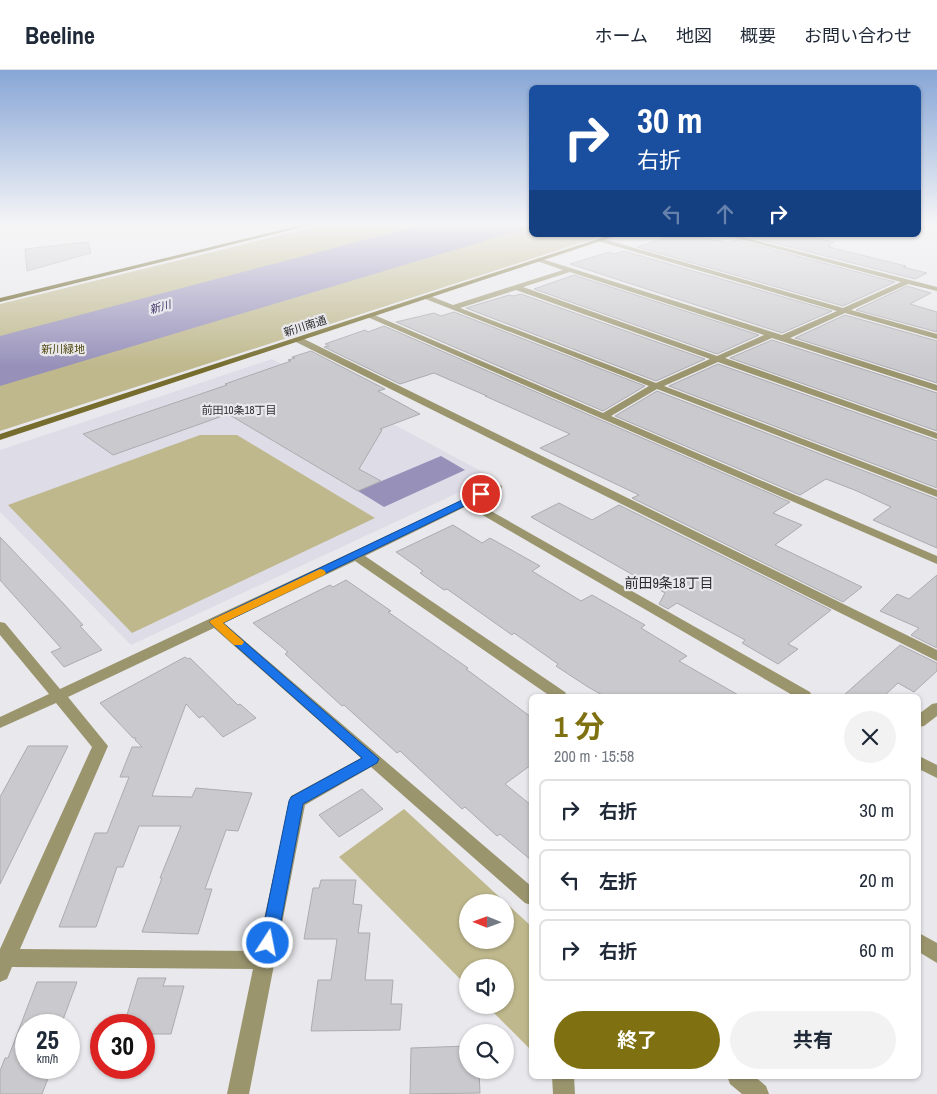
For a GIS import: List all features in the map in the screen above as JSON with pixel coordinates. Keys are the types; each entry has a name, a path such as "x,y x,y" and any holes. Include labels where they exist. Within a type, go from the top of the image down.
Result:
{"main road":[{"path":"37,283 84,272"},
{"path":"0,300 116,272"}],"street":[{"name":"新川南通","path":"0,437 504,272"},
{"path":"453,308 563,272"},
{"path":"575,272 937,388"},
{"path":"710,272 937,337"},
{"path":"872,272 937,289"},
{"path":"783,338 908,281"},
{"path":"515,287 937,436"},
{"path":"427,298 937,494"},
{"path":"369,316 937,560"},
{"path":"603,417 656,386 771,335"},
{"path":"300,340 937,656"},
{"path":"0,723 356,556 497,487"},
{"path":"466,502 802,694"},
{"path":"356,556 557,694"},
{"path":"215,622 529,895"},
{"path":"0,626 100,746 2,963 265,960"},
{"path":"921,720 937,708"},
{"path":"238,1094 297,801 372,759"},
{"path":"921,763 937,772"},
{"path":"921,942 937,954"},
{"path":"563,1079 564,1094"},
{"path":"741,1079 758,1094"}],"shaded area":[{"path":"272,359 492,477 131,645 0,512 0,450"}],"green space":[{"name":"新川緑地","path":"132,272 491,272 0,431 0,304"},
{"path":"200,435 237,435 375,518 132,633 8,505"},
{"path":"404,809 496,894 459,894 459,949 514,949 514,910 529,924 529,1048 514,1033 514,1024 505,1024 495,1014 514,1014 514,959 459,959 459,978 339,857"}],"water":[{"name":"新川","path":"244,272 381,272 0,386 0,336"},
{"path":"441,456 465,470 384,507 358,491"}],"building":[{"path":"594,272 696,272 832,311 782,333"},
{"path":"724,272 857,272 895,282 843,306"},
{"path":"887,272 927,273 915,279"},
{"path":"574,275 759,335 717,354 534,289"},
{"path":"907,286 931,293 910,304 937,312 937,332 856,310"},
{"path":"521,294 705,359 656,381 466,308 509,295"},
{"path":"454,312 645,386 603,411 396,322 434,313 441,316"},
{"path":"845,315 937,341 937,383 795,338"},
{"path":"384,326 790,502 773,513 802,525 775,545 862,587 843,602 632,498 639,495 540,448 570,434 485,396 487,396 434,373 400,384 324,347 329,346 325,344 365,330 368,332"},
{"path":"772,340 937,393 937,431 730,358"},
{"path":"311,351 385,389 378,391 420,414 380,429 382,430 359,469 381,481 358,491 228,414 113,455 83,434 227,385 225,384 291,361 288,360"},
{"path":"718,364 937,441 937,488 669,386"},
{"path":"657,391 937,499 937,548 873,520 891,507 857,491 826,479 800,495 615,416"},
{"path":"559,503 592,520 619,505 831,610 788,644 798,649 778,664 742,643 745,640 677,603 668,609 659,604 665,593 531,517"},
{"path":"453,525 482,543 490,538 540,566 532,571 581,601 592,595 645,625 641,628 687,656 679,661 737,694 600,694 556,666 558,664 514,633 512,635 447,589 444,590 420,573 423,571 396,552"},
{"path":"0,537 83,625 80,626 102,650 64,667 51,652 61,648 0,580"},
{"path":"937,575 937,648 911,635 919,628 880,611 897,594 909,599"},
{"path":"346,580 468,668 466,669 529,716 529,766 505,784 529,803 529,858 500,834 497,836 465,807 462,809 400,751 397,753 344,705 342,706 285,654 288,652 253,623 330,585 333,587"},
{"path":"900,645 937,663 937,671 914,692 898,683 886,694 845,694"},
{"path":"185,657 190,658 238,705 240,704 256,718 223,737 203,716 199,718 186,704 152,796 192,797 196,788 252,793 238,831 226,830 205,889 212,889 198,934 142,932 162,878 160,878 181,826 139,826 123,867 117,867 96,927 59,927 95,833 107,833 129,777 120,777 132,747 142,747 135,740 136,738 133,738 100,703"},
{"path":"28,746 68,746 0,884 0,797"},
{"path":"362,789 383,809 339,837 319,815"},
{"path":"321,880 356,880 353,904 362,905 358,933 370,933 365,980 393,980 391,1004 402,1004 400,1030 311,1031 318,980 331,980 337,939 304,939 313,888 319,888"},
{"path":"138,978 166,978 163,986 184,986 171,1034 155,1034 155,1014 127,1014"},
{"path":"37,982 77,982 65,1014 25,1014"},
{"path":"15,1040 15,1079 48,1079 42,1094 0,1094 0,1071 5,1058 8,1058"},
{"path":"459,1046 459,1079 479,1079 480,1093 410,1094 411,1048"}],"slow traffic":[{"path":"238,642 215,622 320,573"}],"district":[{"name":"前田10条18丁目","path":"239,410"},
{"name":"前田9条18丁目","path":"669,583"}],"route":[{"path":"268,943 297,801 372,759 215,622 356,556 481,494"}]}
